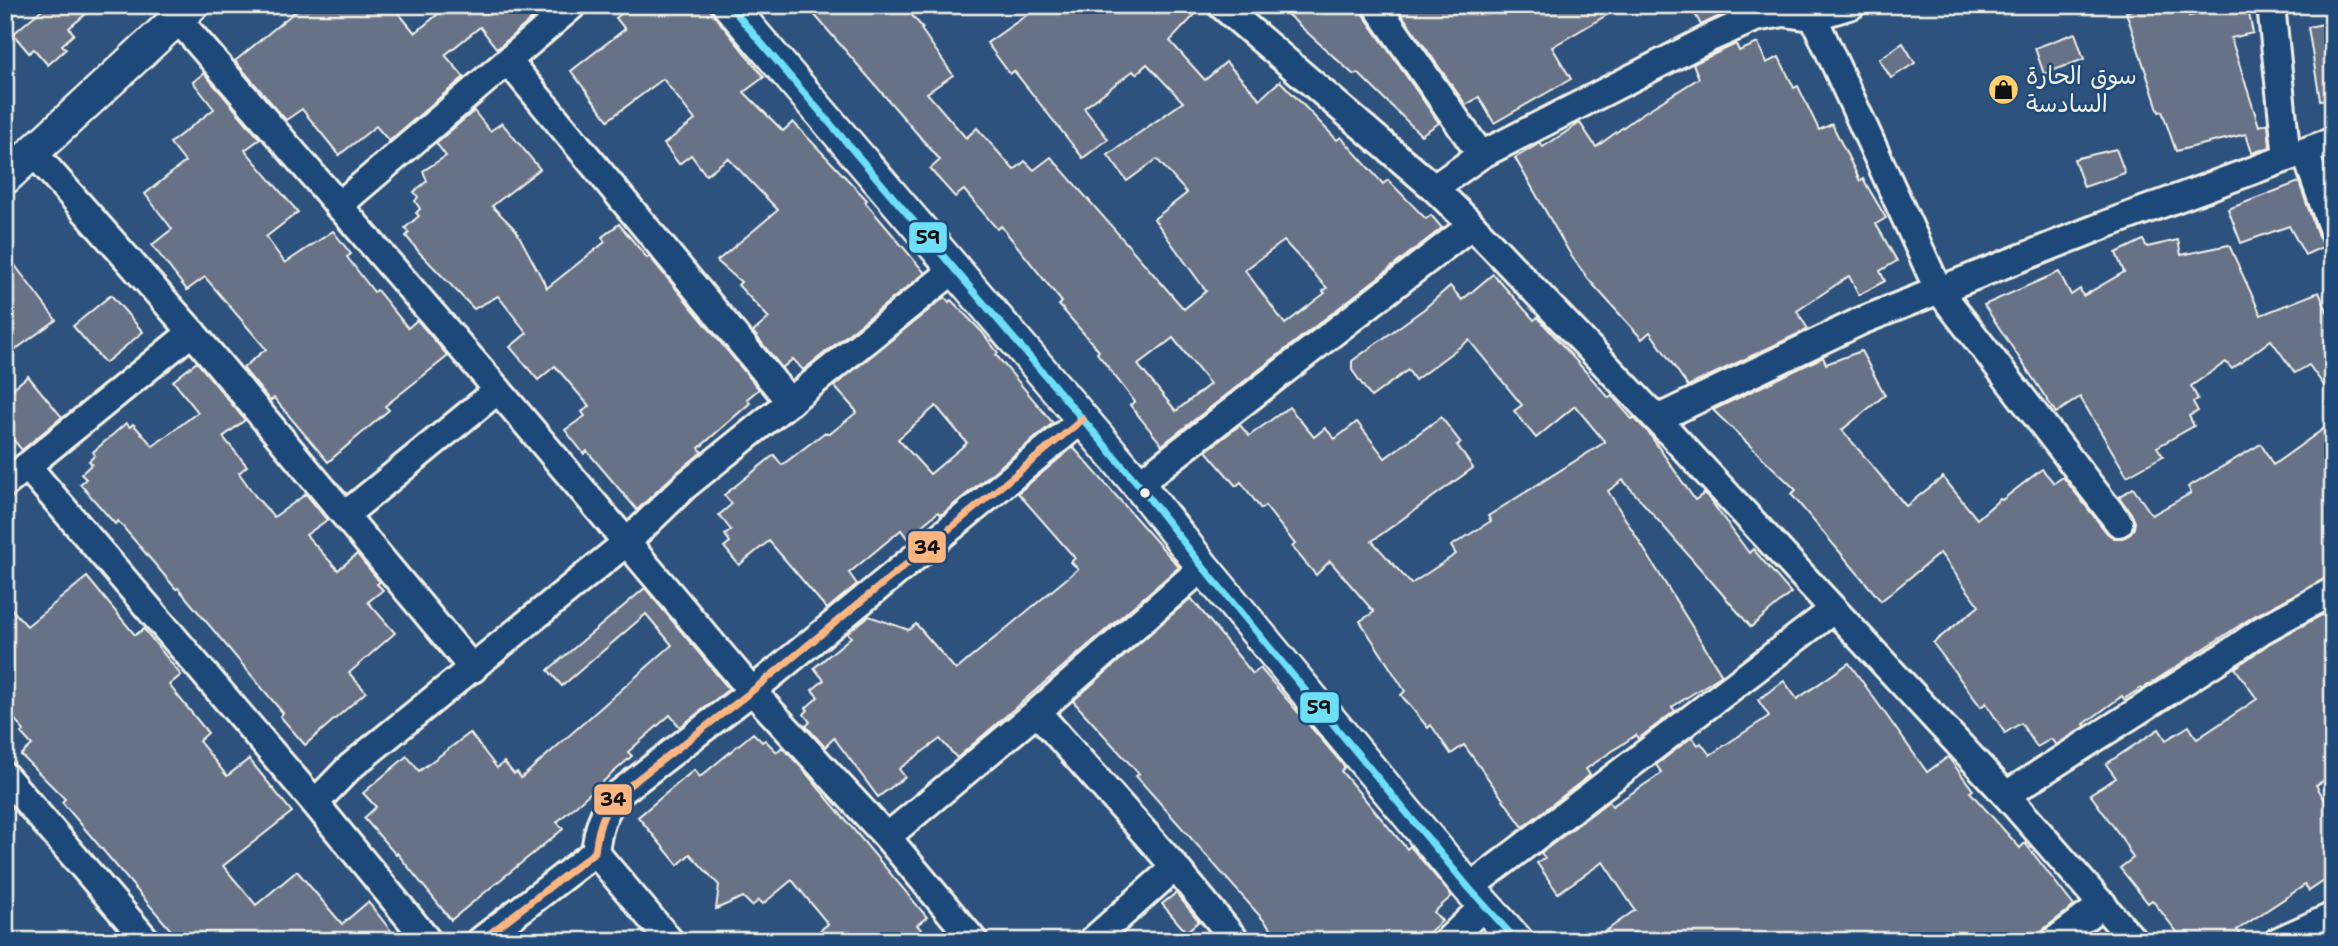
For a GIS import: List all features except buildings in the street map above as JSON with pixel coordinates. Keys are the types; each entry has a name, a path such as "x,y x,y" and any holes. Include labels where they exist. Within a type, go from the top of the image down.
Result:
{"street":[{"path":"338,206 573,5"},
{"path":"729,5 1138,484 1203,567 1477,897 1517,941"},
{"path":"1221,5 1434,188 1472,225 1657,419 2006,795 2134,941"},
{"path":"1376,5 1481,155"},
{"path":"1434,188 1481,155 1712,37 1755,18 1852,5"},
{"path":"2271,5 2296,155 2333,231"},
{"path":"1810,11 1938,289 2119,523"},
{"path":"5,178 184,12 338,206 498,390 752,691 887,837 974,941"},
{"path":"508,61 790,402"},
{"path":"1657,419 1861,320 2333,141"},
{"path":"33,152 192,332 473,669"},
{"path":"1138,484 1472,225"},
{"path":"316,803 350,767 627,542 687,485 956,268"},
{"path":"5,484 192,332"},
{"path":"345,515 498,390"},
{"path":"480,941 595,852 598,830 605,810 617,795 752,691 1083,419"},
{"path":"27,466 316,803 428,941"},
{"path":"887,837 1037,712 1203,567"},
{"path":"2006,795 2262,630 2333,592"},
{"path":"1447,941 1477,897 1833,610"},
{"path":"1037,712 1175,867 1236,941"},
{"path":"7,780 141,939"},
{"path":"595,852 670,941"},
{"path":"1092,941 1175,867"},
{"path":"2054,941 2104,904"},
{"path":"2278,941 2333,916"}],"transit line":[{"name":"59","path":"729,5 1138,484 1203,567 1469,888 1517,941"},
{"name":"34","path":"480,941 595,852 601,822 617,795 752,691 1083,419"}],"place":[{"name":"سوق الحارة السادسة","path":"2003,90"}]}
